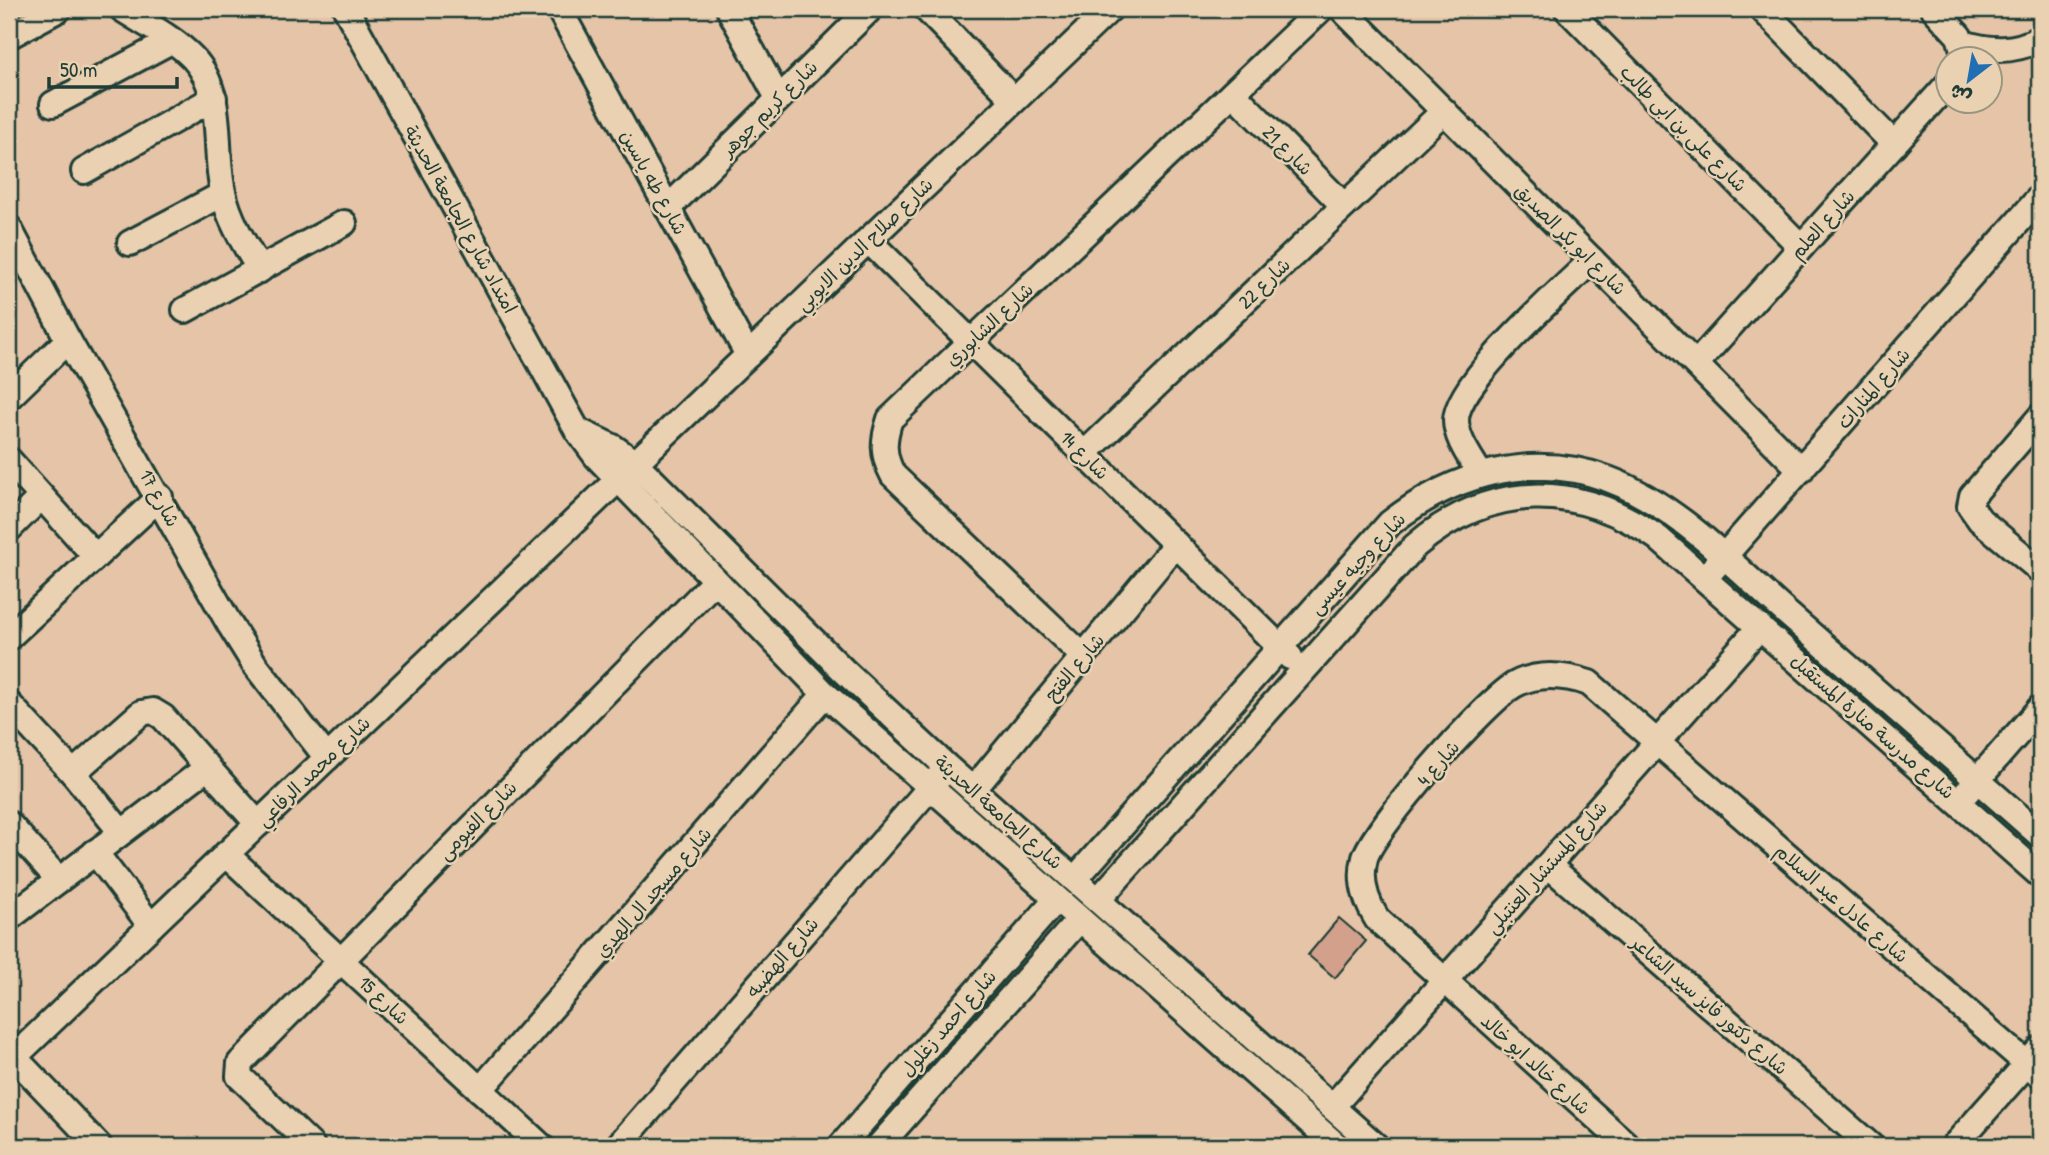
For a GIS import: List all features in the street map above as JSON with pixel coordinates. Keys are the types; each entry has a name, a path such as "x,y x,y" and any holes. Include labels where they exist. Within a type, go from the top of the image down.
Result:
{"street":[{"path":"9,36 59,9"},
{"path":"122,9 171,41 200,67 214,98 218,169 223,194 232,219 260,270"},
{"name":"امتداد شارع الجامعة الحديثة","path":"346,9 577,430 613,447 626,472"},
{"name":"شارع طه ياسين","path":"559,9 748,355"},
{"path":"729,9 778,98"},
{"name":"شارع كريم جوهر","path":"668,208 870,9"},
{"path":"926,9 1014,100"},
{"name":"شارع صلاح الدين الايوبي","path":"626,472 1110,9"},
{"name":"شارع الشابوري","path":"1083,656 893,475 886,462 885,440 890,419 1321,9"},
{"name":"شارع ابو بكر الصديق","path":"1342,9 1801,470"},
{"name":"شارع على بن ابى طالب","path":"1567,9 1801,247"},
{"path":"1762,9 1894,144"},
{"path":"1934,9 1960,46"},
{"path":"2004,49 2040,38"},
{"path":"52,104 171,41"},
{"name":"شارع 21","path":"1233,93 1344,206"},
{"path":"84,171 214,98"},
{"name":"شارع العلم","path":"1696,364 1934,100"},
{"name":"شارع 22","path":"1084,454 1444,111"},
{"path":"130,243 223,194"},
{"name":"شارع المنارات","path":"1705,578 2040,197"},
{"path":"185,310 344,223"},
{"name":"شارع 17","path":"9,228 68,341 243,645 327,758"},
{"name":"شارع 14","path":"868,240 1303,669"},
{"path":"1480,474 1461,442 1456,419 1464,395 1485,368 1592,260"},
{"path":"9,397 68,341"},
{"path":"2040,417 1972,496 1970,506 1980,520 2040,570"},
{"path":"9,460 96,556"},
{"name":"شارع وجيه عيسى","path":"1075,879 1390,523 1432,493 1480,474 1531,467 1582,472 1607,479 1653,501 1724,557"},
{"name":"شارع الجامعة الحديثة","path":"626,472 714,582 825,694 1337,1146"},
{"name":"شارع الجامعة الحديثة","path":"626,472 972,790 1376,1146"},
{"name":"شارع محمد الرفاعي","path":"12,1059 626,472"},
{"path":"9,529 41,496"},
{"path":"9,637 160,497"},
{"name":"شارع وجيه عيسى","path":"1098,900 1396,564 1435,528 1470,510 1508,498 1561,497 1613,510 1658,538 1705,578"},
{"name":"شارع الفتح","path":"972,790 1176,544"},
{"name":"شارع مدرسة منارة المستقبل","path":"1724,557 2040,835"},
{"name":"شارع مدرسة منارة المستقبل","path":"1705,578 2040,875"},
{"name":"شارع الفيومى","path":"312,1146 239,1076 237,1069 242,1060 714,582"},
{"name":"شارع المستشار العنتبلي","path":"1332,1107 1760,627"},
{"name":"شارع 4","path":"1444,981 1377,919 1364,890 1365,858 1380,830 1488,705 1517,683 1553,675 1571,677 1589,683 1657,742"},
{"name":"شارع مسجد ال الهدي","path":"480,1090 825,694"},
{"path":"9,704 73,773 121,832"},
{"path":"1958,802 2040,708"},
{"path":"73,773 146,711 163,717 258,824"},
{"name":"شارع عادل عبد السلام","path":"1657,742 2036,1063"},
{"path":"9,918 208,767"},
{"name":"شارع الهضبه","path":"618,1146 947,767"},
{"path":"12,833 59,880"},
{"path":"94,852 151,926"},
{"name":"شارع 15","path":"226,854 541,1146"},
{"name":"شارع دكتور فايز سيد الشاعر","path":"1548,864 1871,1146"},
{"name":"شارع احمد زغلول","path":"841,1146 1056,900"},
{"name":"شارع احمد زغلول","path":"879,1146 1079,920"},
{"name":"شارع خالد ابو خالد","path":"1444,981 1628,1146"},
{"path":"12,1059 99,1146"},
{"path":"1954,1146 2036,1063"}],"building":[{"path":"1339,918 1366,941 1335,978 1308,955"}]}
